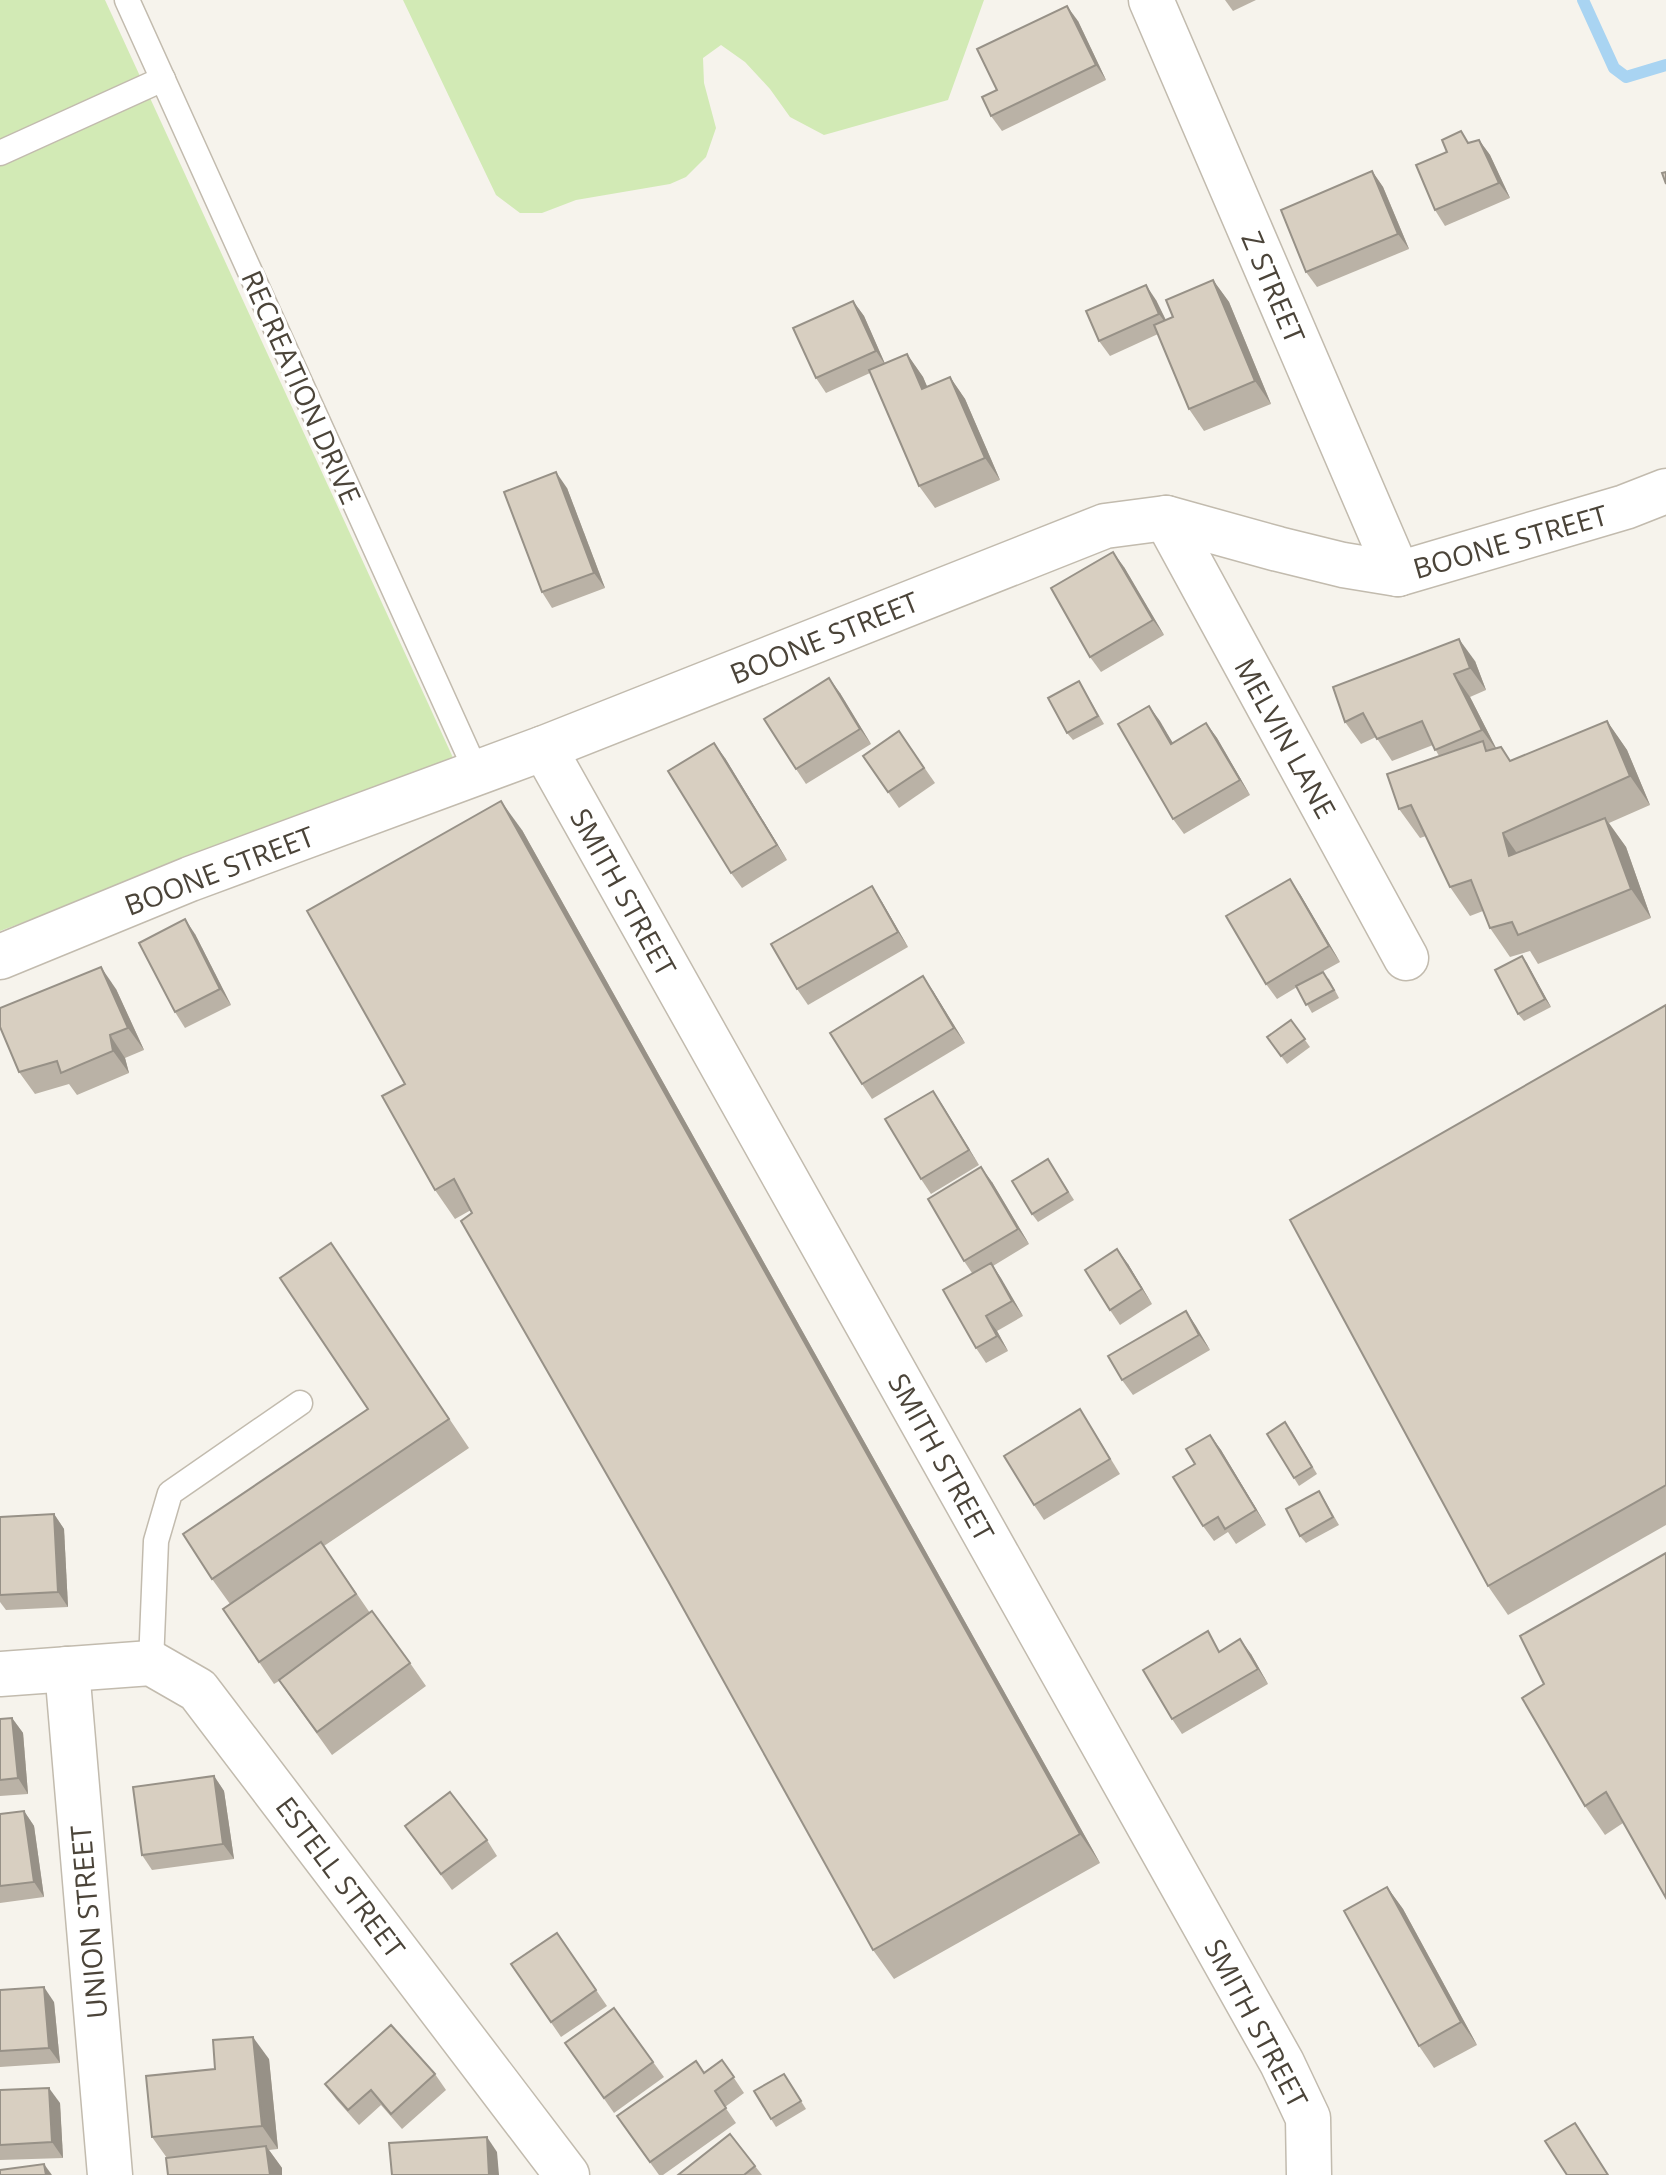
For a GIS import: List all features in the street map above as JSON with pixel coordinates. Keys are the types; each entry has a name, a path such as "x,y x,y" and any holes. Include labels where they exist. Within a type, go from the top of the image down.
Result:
{"street":[{"name":"Z STREET","path":"1151,0 1398,574"},
{"name":"BOONE STREET","path":"0,957 190,879 544,748 1105,526 1166,518 1304,555 1398,574 1625,507 1666,491"},
{"name":"MELVIN LANE","path":"1166,518 1406,958"},
{"name":"SMITH STREET","path":"544,748 1282,2063 1308,2118 1309,2175"},
{"path":"0,1674 151,1663"},
{"name":"ESTELL STREET","path":"151,1663 198,1690 567,2175"},
{"name":"UNION STREET","path":"67,1669 110,2175"}],"lane":[{"name":"RECREATION DRIVE","path":"127,0 477,773"},
{"path":"0,153 163,79"},
{"path":"151,1663 156,1541 170,1493 300,1403"}],"green space":[{"path":"0,0 105,0 455,762 0,931"},
{"path":"403,0 984,0 948,100 824,135 790,117 745,62 721,45 703,58 704,83 716,128 706,157 686,177 670,184 576,200 542,213 520,213 496,195"}],"building":[{"path":"1067,6 1096,65 991,116 982,97 997,90 977,49"},
{"path":"1461,131 1468,143 1479,140 1499,183 1435,210 1416,165 1447,152 1442,140"},
{"path":"1372,171 1398,234 1306,272 1281,210"},
{"path":"1213,280 1255,381 1189,409 1154,325 1173,317 1166,300"},
{"path":"1146,285 1159,314 1099,341 1086,311"},
{"path":"853,301 876,351 816,378 793,328"},
{"path":"907,354 922,389 950,377 985,458 919,486 869,370"},
{"path":"556,472 594,573 542,592 504,492"},
{"path":"1113,552 1153,620 1090,657 1051,588"},
{"path":"1459,639 1470,668 1454,674 1482,730 1435,750 1422,721 1377,739 1363,713 1345,722 1333,687"},
{"path":"829,678 860,729 796,769 764,719"},
{"path":"1079,681 1098,716 1067,733 1048,698"},
{"path":"1149,706 1171,744 1206,723 1240,780 1173,819 1118,724"},
{"path":"1607,721 1630,776 1503,833 1509,856 1605,818 1631,889 1518,935 1512,922 1490,928 1471,880 1450,887 1411,805 1399,809 1387,774 1483,741 1486,751 1501,747 1510,761"},
{"path":"899,731 924,768 888,792 863,756"},
{"path":"714,743 777,845 731,873 668,771"},
{"path":"501,801 1080,1834 873,1950 668,1581 461,1221 472,1213 454,1179 435,1190 382,1096 405,1084 307,911"},
{"path":"1290,879 1329,946 1266,984 1226,916"},
{"path":"872,886 898,932 797,989 771,944"},
{"path":"185,919 220,989 175,1012 139,943"},
{"path":"1522,956 1545,999 1518,1014 1495,970"},
{"path":"101,967 128,1028 110,1035 113,1051 61,1073 57,1061 19,1072 0,1027 0,1008"},
{"path":"1323,972 1334,990 1306,1005 1296,986"},
{"path":"923,976 954,1028 862,1084 830,1033"},
{"path":"1666,1005 1666,1485 1488,1586 1290,1220"},
{"path":"1291,1020 1305,1039 1281,1056 1267,1037"},
{"path":"933,1091 969,1150 921,1179 885,1119"},
{"path":"1048,1159 1068,1192 1032,1214 1012,1181"},
{"path":"981,1167 1018,1229 964,1261 928,1199"},
{"path":"331,1243 449,1419 212,1579 183,1534 368,1409 280,1278"},
{"path":"1117,1249 1142,1289 1110,1310 1085,1270"},
{"path":"991,1263 1012,1301 986,1316 997,1336 976,1348 943,1290"},
{"path":"1186,1311 1199,1335 1122,1380 1108,1356"},
{"path":"1080,1409 1110,1459 1034,1505 1004,1456"},
{"path":"1285,1422 1312,1467 1294,1478 1267,1434"},
{"path":"1210,1435 1256,1510 1225,1529 1218,1517 1203,1526 1173,1477 1195,1464 1186,1449"},
{"path":"1319,1491 1333,1517 1300,1536 1286,1509"},
{"path":"54,1514 58,1592 0,1595 0,1517"},
{"path":"321,1542 356,1594 259,1662 223,1609"},
{"path":"1666,1553 1666,1898 1606,1792 1585,1806 1522,1698 1544,1684 1520,1636"},
{"path":"372,1611 410,1663 317,1732 279,1680"},
{"path":"1208,1631 1219,1652 1240,1639 1258,1669 1172,1719 1143,1670"},
{"path":"12,1718 18,1778 0,1780 0,1719"},
{"path":"214,1776 223,1844 142,1855 133,1787"},
{"path":"450,1792 487,1840 441,1874 405,1826"},
{"path":"24,1811 34,1882 0,1886 0,1814"},
{"path":"1387,1887 1461,2022 1419,2046 1344,1911"},
{"path":"557,1933 596,1990 551,2022 511,1964"},
{"path":"44,1987 49,2048 0,2051 0,1990"},
{"path":"614,2008 653,2062 604,2098 565,2043"},
{"path":"391,2025 435,2074 391,2114 371,2090 348,2110 325,2084"},
{"path":"253,2037 262,2126 152,2137 146,2076 215,2069 213,2040"},
{"path":"722,2060 734,2077 715,2091 726,2108 650,2162 617,2116 696,2061 704,2073"},
{"path":"784,2074 801,2101 771,2119 754,2091"},
{"path":"49,2088 52,2142 0,2145 0,2090"},
{"path":"1575,2123 1608,2175 1567,2175 1545,2141"},
{"path":"730,2134 755,2166 744,2175 678,2175"},
{"path":"487,2137 489,2175 392,2175 389,2143"},
{"path":"266,2146 270,2175 168,2175 166,2158"},
{"path":"44,2164 46,2175 0,2175 0,2170"}],"waterway":[{"path":"1583,0 1614,68 1626,77 1666,65"}]}
